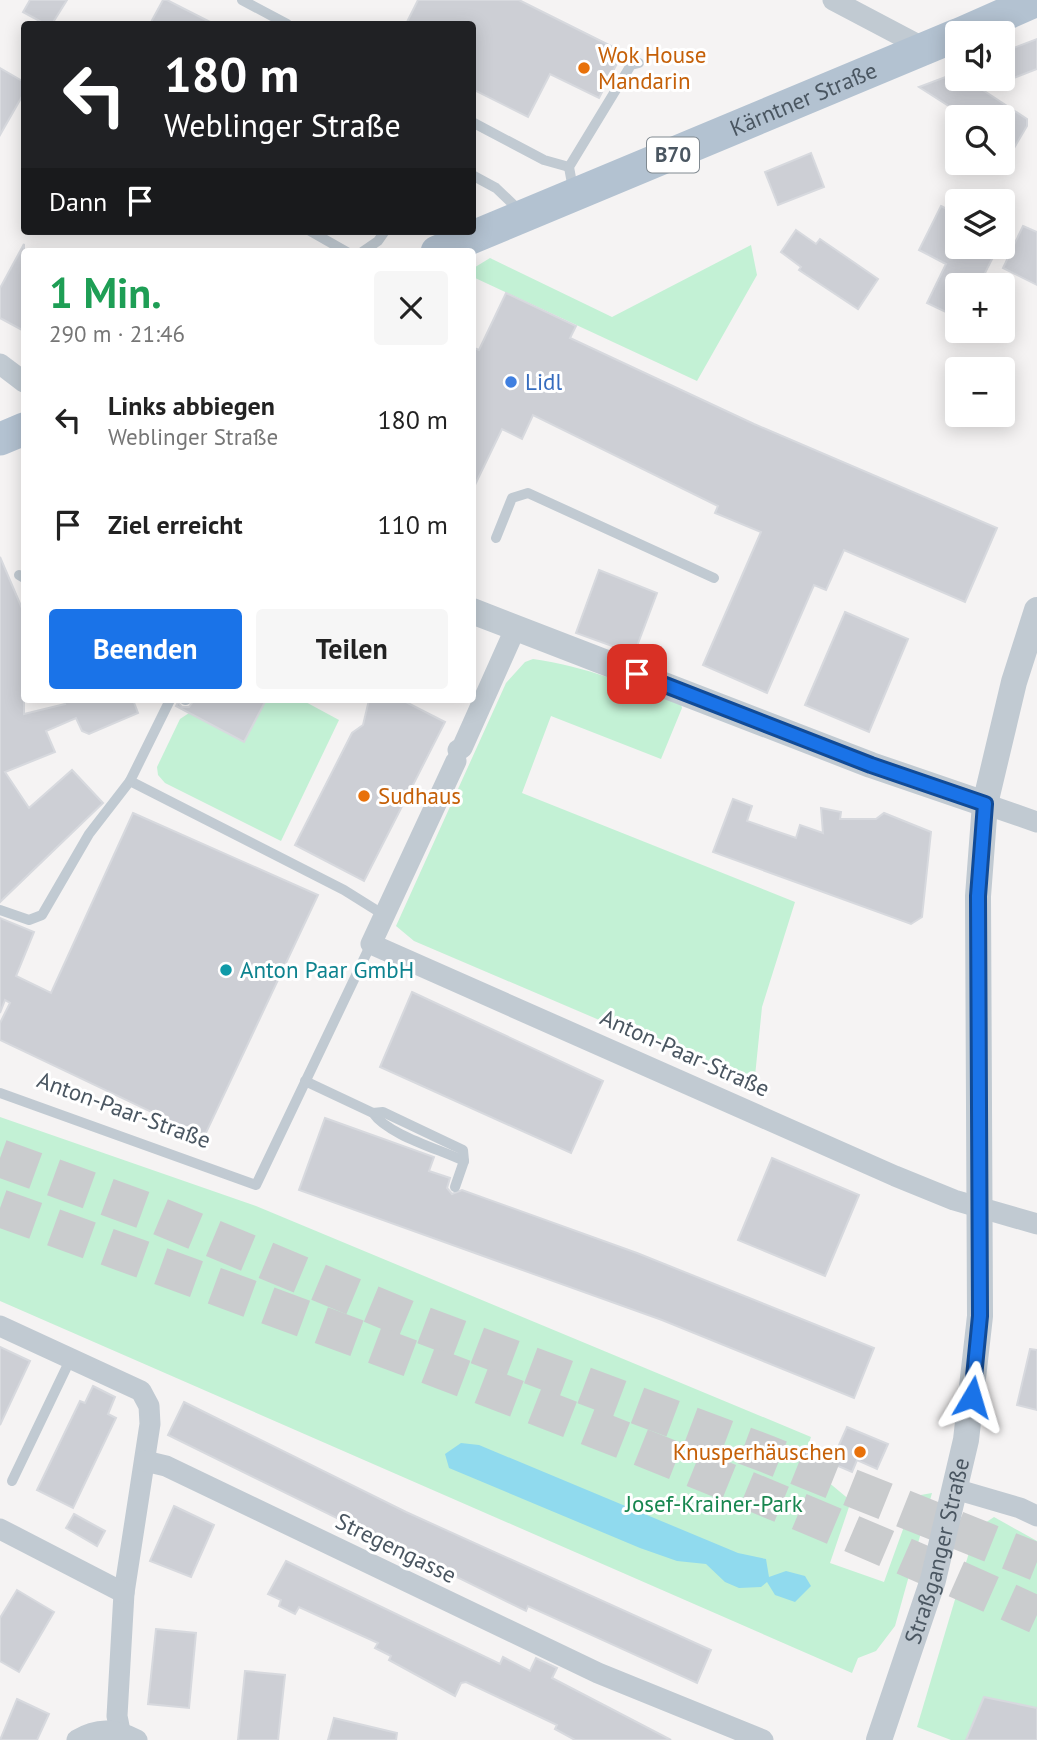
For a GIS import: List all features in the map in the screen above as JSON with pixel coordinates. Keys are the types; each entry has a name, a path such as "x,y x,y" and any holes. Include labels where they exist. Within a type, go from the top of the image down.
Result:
{"main road":[{"name":"Kärntner Straße","path":"989,21 1037,0"},
{"name":"Kärntner Straße","path":"447,248 524,216 571,181 945,40"},
{"path":"0,439 21,430"}],"street":[{"path":"834,0 926,49"},
{"path":"0,364 21,380"},
{"name":"Straßganger Straße","path":"879,1740 933,1580 956,1489 975,1376 980,1316 978,896 985,804 1014,682 1037,610"},
{"path":"476,612 871,765 1037,821"},
{"name":"Anton-Paar-Straße","path":"516,627 483,687 459,753 371,944 895,1176 979,1207 1037,1224"},
{"path":"0,1326 141,1391 147,1399 150,1416 145,1461 124,1593 117,1716 128,1736"},
{"name":"Stregengasse","path":"145,1461 166,1465 598,1673 763,1740"},
{"path":"956,1489 1020,1508 1037,1516"},
{"path":"0,1529 124,1593"},
{"path":"77,1740 92,1732 128,1736"}],"lane":[{"path":"242,0 280,21"},
{"path":"476,124 544,160 571,181 631,65 639,63"},
{"path":"476,177 496,188 524,216"},
{"path":"317,235 340,248"},
{"path":"368,248 382,235"},
{"path":"496,538 512,498 528,493 714,578"},
{"path":"0,911 29,920 42,915 89,834 130,781 169,703"},
{"path":"130,781 354,895 384,915"},
{"name":"Anton-Paar-Straße","path":"0,1093 256,1185 371,944"},
{"path":"305,1081 373,1113 383,1112 463,1150 464,1161 455,1187"},
{"path":"373,1113 379,1123 418,1147 464,1161"},
{"path":"12,1481 71,1358"}],"green space":[{"path":"751,245 757,275 697,381 476,278 476,267 490,258 612,317"},
{"path":"533,659 608,677 681,704 682,708 661,759 551,716 522,793 795,902 762,1007 754,1086 414,941 396,926 506,683 525,662"},
{"path":"231,703 308,703 339,720 281,841 165,783 158,775 157,767 180,719 189,713"},
{"name":"Josef-Krainer-Park","path":"0,1117 256,1206 811,1437 803,1461 851,1501 830,1563 884,1582 915,1496 932,1493 895,1626 876,1651 858,1658 852,1673 0,1301"},
{"path":"994,1517 1037,1541 1037,1740 951,1740 917,1727 976,1529"}],"water":[{"path":"461,1443 479,1445 738,1553 766,1559 769,1577 786,1571 805,1576 811,1586 795,1602 775,1595 767,1582 761,1587 739,1588 725,1582 706,1564 677,1561 640,1548 449,1468 445,1454"}],"building":[{"path":"30,0 67,0 54,21 40,21 23,12"},
{"path":"163,0 167,0 208,21 152,21"},
{"path":"418,0 519,0 623,52 599,98 550,74 528,117 476,91 476,21 408,21"},
{"path":"1037,39 1037,69 1015,77 1015,47"},
{"path":"0,68 21,80 21,98 0,135"},
{"path":"945,77 945,91 984,91 1006,105 947,105 919,87"},
{"path":"1015,111 1027,119 1027,126 1015,146"},
{"path":"811,153 824,187 778,205 765,172"},
{"path":"941,206 945,208 945,259 992,259 985,273 945,273 945,312 927,303 946,264 919,250"},
{"path":"1023,226 1037,232 1037,285 1003,268 1007,259 1015,259 1015,243"},
{"path":"796,230 816,244 820,239 878,279 858,309 799,270 801,267 781,252"},
{"path":"21,250 21,329 0,318 0,288"},
{"path":"506,293 576,326 570,338 754,424 997,528 965,602 844,550 826,590 814,585 767,693 703,665 761,532 715,513 718,506 533,415 522,439 502,429 476,483 476,349 479,350"},
{"path":"0,557 21,606 21,703 24,703 24,714 64,703 134,703 138,713 89,734 82,731 76,718 46,731 55,752 5,772 29,808 72,770 103,803 0,902"},
{"path":"599,570 657,593 634,654 576,633"},
{"path":"845,612 908,639 869,732 805,705"},
{"path":"179,703 182,707 189,707 192,703 264,703 244,742 176,706"},
{"name":"Sudhaus","path":"368,703 408,703 445,722 364,881 295,845 352,733 363,725"},
{"path":"733,799 752,806 747,821 796,838 800,825 823,833 821,808 841,812 840,819 876,819 884,813 931,832 922,917 911,924 713,852"},
{"name":"Anton Paar GmbH","path":"133,813 318,895 204,1137 0,1040 0,1023 10,1003 5,1000 0,1013 0,918 34,932 16,976 51,993"},
{"path":"412,992 603,1081 571,1153 380,1067"},
{"path":"325,1118 434,1157 429,1171 450,1178 447,1188 452,1194 462,1190 637,1253 874,1348 854,1398 662,1320 299,1190"},
{"path":"772,1158 859,1195 825,1276 738,1240"},
{"path":"0,1347 30,1361 0,1425"},
{"path":"1030,1349 1037,1350 1037,1410 1017,1405"},
{"path":"93,1386 115,1397 108,1414 116,1418 73,1508 37,1490 80,1401 85,1403"},
{"path":"184,1402 406,1512 711,1650 697,1683 528,1606 526,1611 168,1435"},
{"name":"Knusperhäuschen","path":"847,1427 888,1444 877,1469 857,1460 852,1472 831,1463"},
{"path":"174,1506 214,1525 191,1577 150,1561"},
{"path":"74,1514 105,1531 97,1546 66,1528"},
{"path":"286,1561 500,1664 503,1657 530,1671 536,1658 557,1668 552,1678 671,1740 575,1740 555,1729 557,1725 466,1682 461,1683 455,1696 389,1660 391,1656 375,1648 378,1643 299,1607 295,1614 279,1606 281,1600 268,1594"},
{"path":"17,1590 54,1612 19,1672 0,1661 0,1618"},
{"path":"156,1629 196,1633 189,1708 148,1704"},
{"path":"245,1671 285,1675 278,1740 238,1740"},
{"path":"984,1697 1037,1708 1037,1740 966,1740"},
{"path":"17,1699 49,1714 37,1740 0,1740"},
{"path":"334,1718 397,1733 396,1740 328,1740"}],"tunnel":[{"path":"0,1158 154,1214 412,1321 767,1454 1037,1562"},
{"path":"0,1208 523,1401 781,1504 1037,1615"}],"place":[{"name":"Wok House Mandarin","path":"584,68"},
{"name":"Lidl","path":"511,382"},
{"name":"Sudhaus","path":"364,796"},
{"name":"Anton Paar GmbH","path":"226,970"},
{"name":"Knusperhäuschen","path":"860,1452"}],"route":[{"path":"637,674 871,765 985,804 978,896 980,1316 972,1397"}]}
